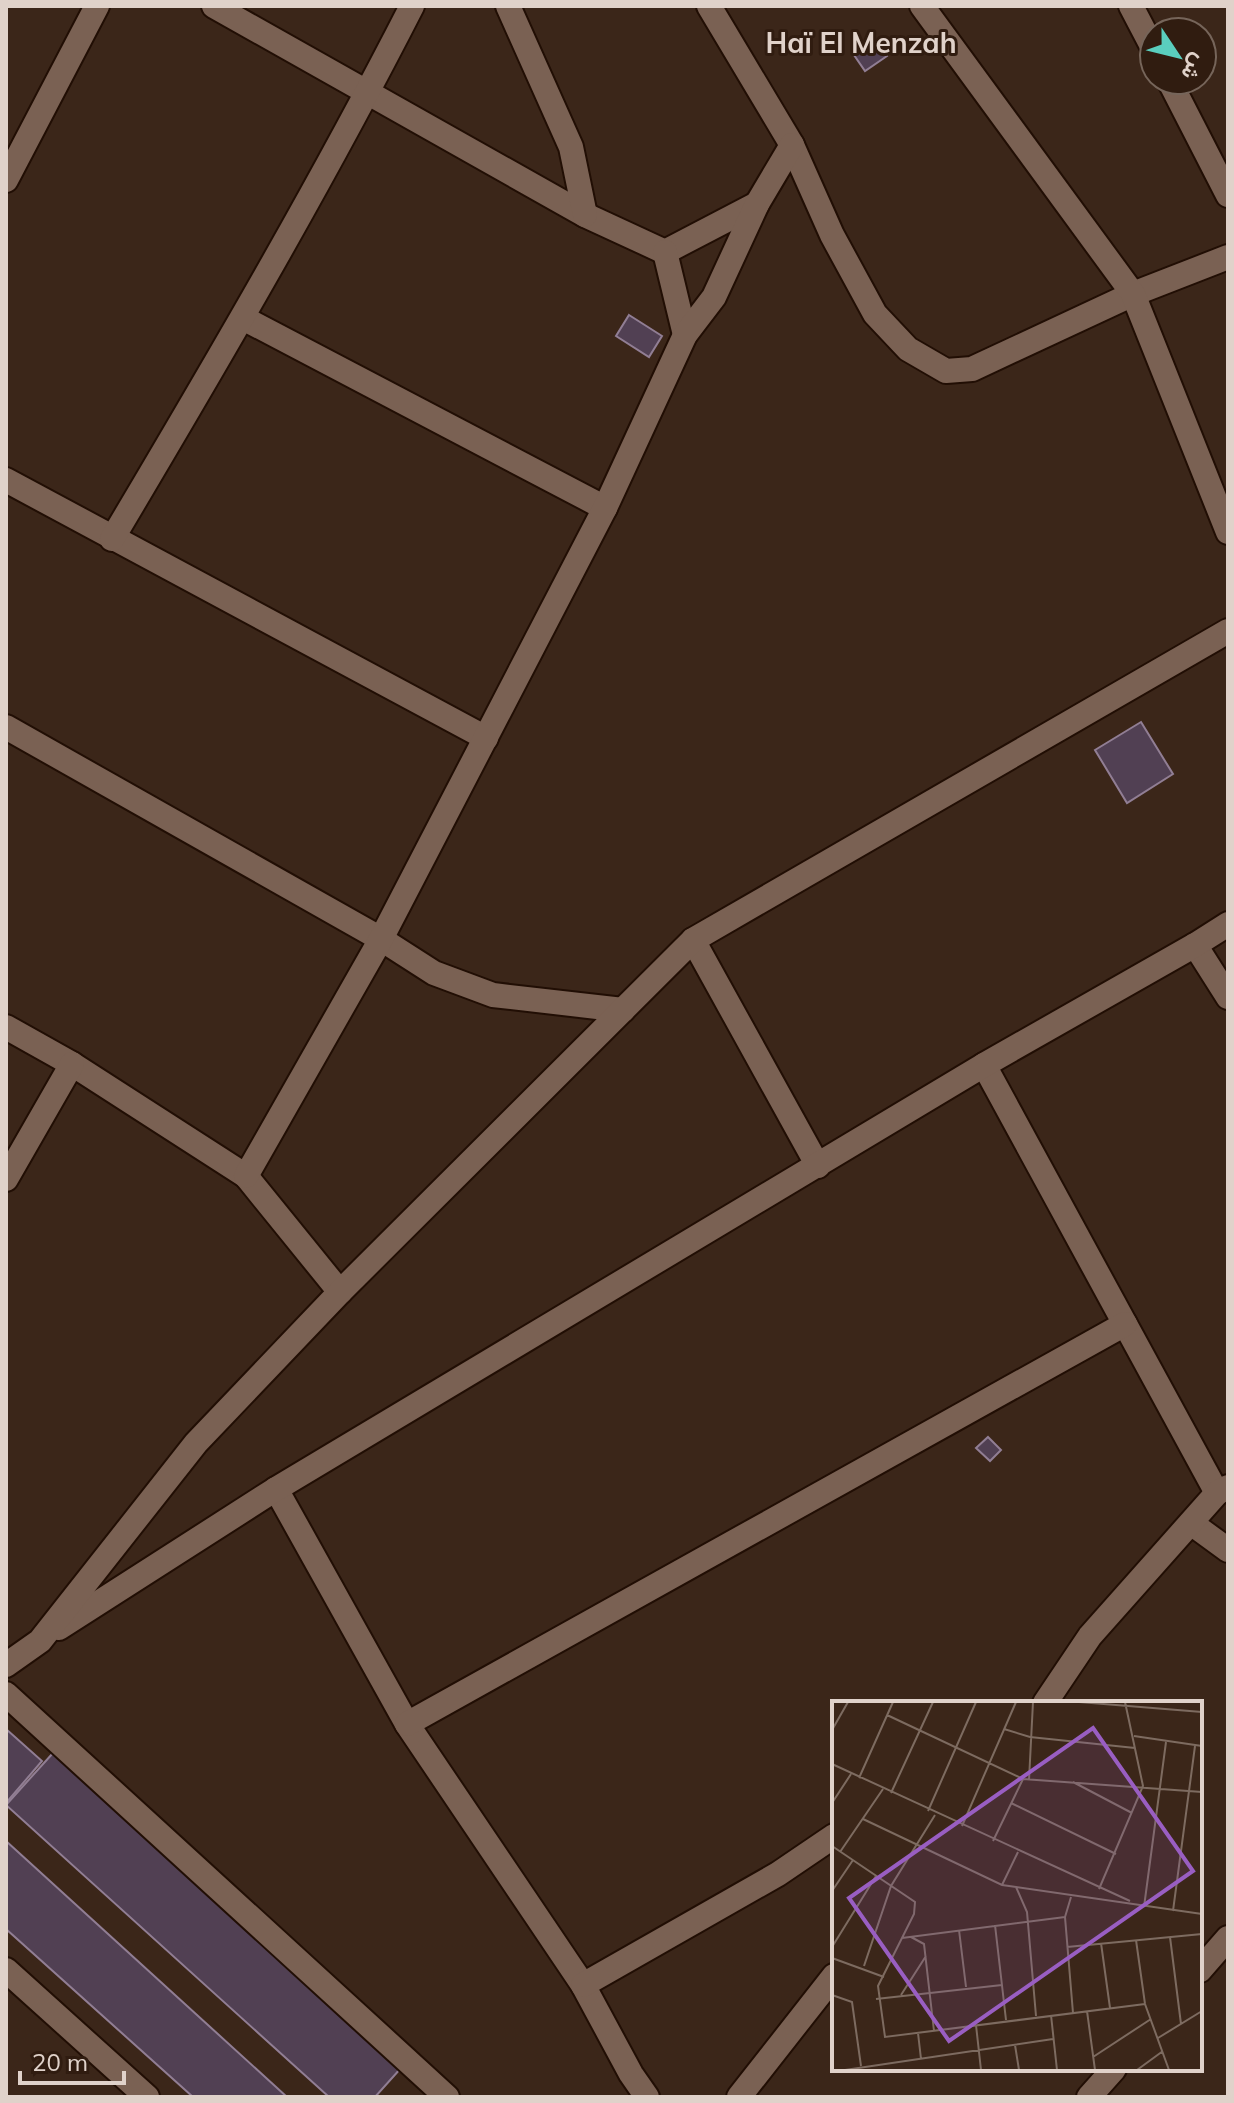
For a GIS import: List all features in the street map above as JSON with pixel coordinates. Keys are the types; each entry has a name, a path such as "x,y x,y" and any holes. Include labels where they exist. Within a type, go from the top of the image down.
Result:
{"street":[{"path":"6,180 97,6"},
{"path":"214,6 585,215 665,252"},
{"path":"112,539 243,318 368,93 412,6"},
{"path":"508,6 571,147 585,215"},
{"path":"709,6 792,145 832,235 875,314 908,349 946,371 972,369 1133,294 1228,257"},
{"path":"922,6 1133,294 1228,532"},
{"path":"1177,96 1228,195"},
{"path":"246,1176 381,939 605,508 685,335 714,297 757,204 792,145"},
{"path":"665,252 757,204"},
{"path":"665,252 685,335"},
{"path":"243,318 605,508"},
{"path":"6,480 486,738"},
{"path":"40,1641 196,1443 340,1292 693,940 1228,631"},
{"path":"6,727 381,939 434,973 493,995 623,1010"},
{"path":"6,1665 276,1489 984,1065 1228,924"},
{"path":"693,940 818,1166"},
{"path":"1195,945 1228,997"},
{"path":"6,1027 72,1064 246,1176 340,1292"},
{"path":"6,1179 72,1064"},
{"path":"984,1065 1125,1324 1223,1490 1090,1636 1046,1701"},
{"path":"407,1724 1125,1324"},
{"path":"276,1489 407,1724 583,1985 631,2074 647,2097"},
{"path":"1191,1523 1228,1550"},
{"path":"6,1694 447,2097"},
{"path":"583,1985 778,1874 832,1837"},
{"path":"1202,1968 1228,1938"},
{"path":"6,1970 147,2097"},
{"path":"739,2097 832,1979"},
{"path":"1089,2097 1112,2071"}],"building":[{"path":"877,40 887,56 865,71 854,55"},
{"path":"629,315 662,336 649,357 616,336"},
{"path":"1141,722 1173,774 1127,803 1095,750"},
{"path":"988,1437 1001,1450 990,1461 976,1448"},
{"path":"6,1729 42,1761 6,1803"},
{"path":"53,1753 401,2068 375,2097 329,2097 6,1805"},
{"path":"6,1841 287,2097 193,2097 6,1929"}],"district":[{"name":"Haï El Menzah","path":"861,42"}]}
